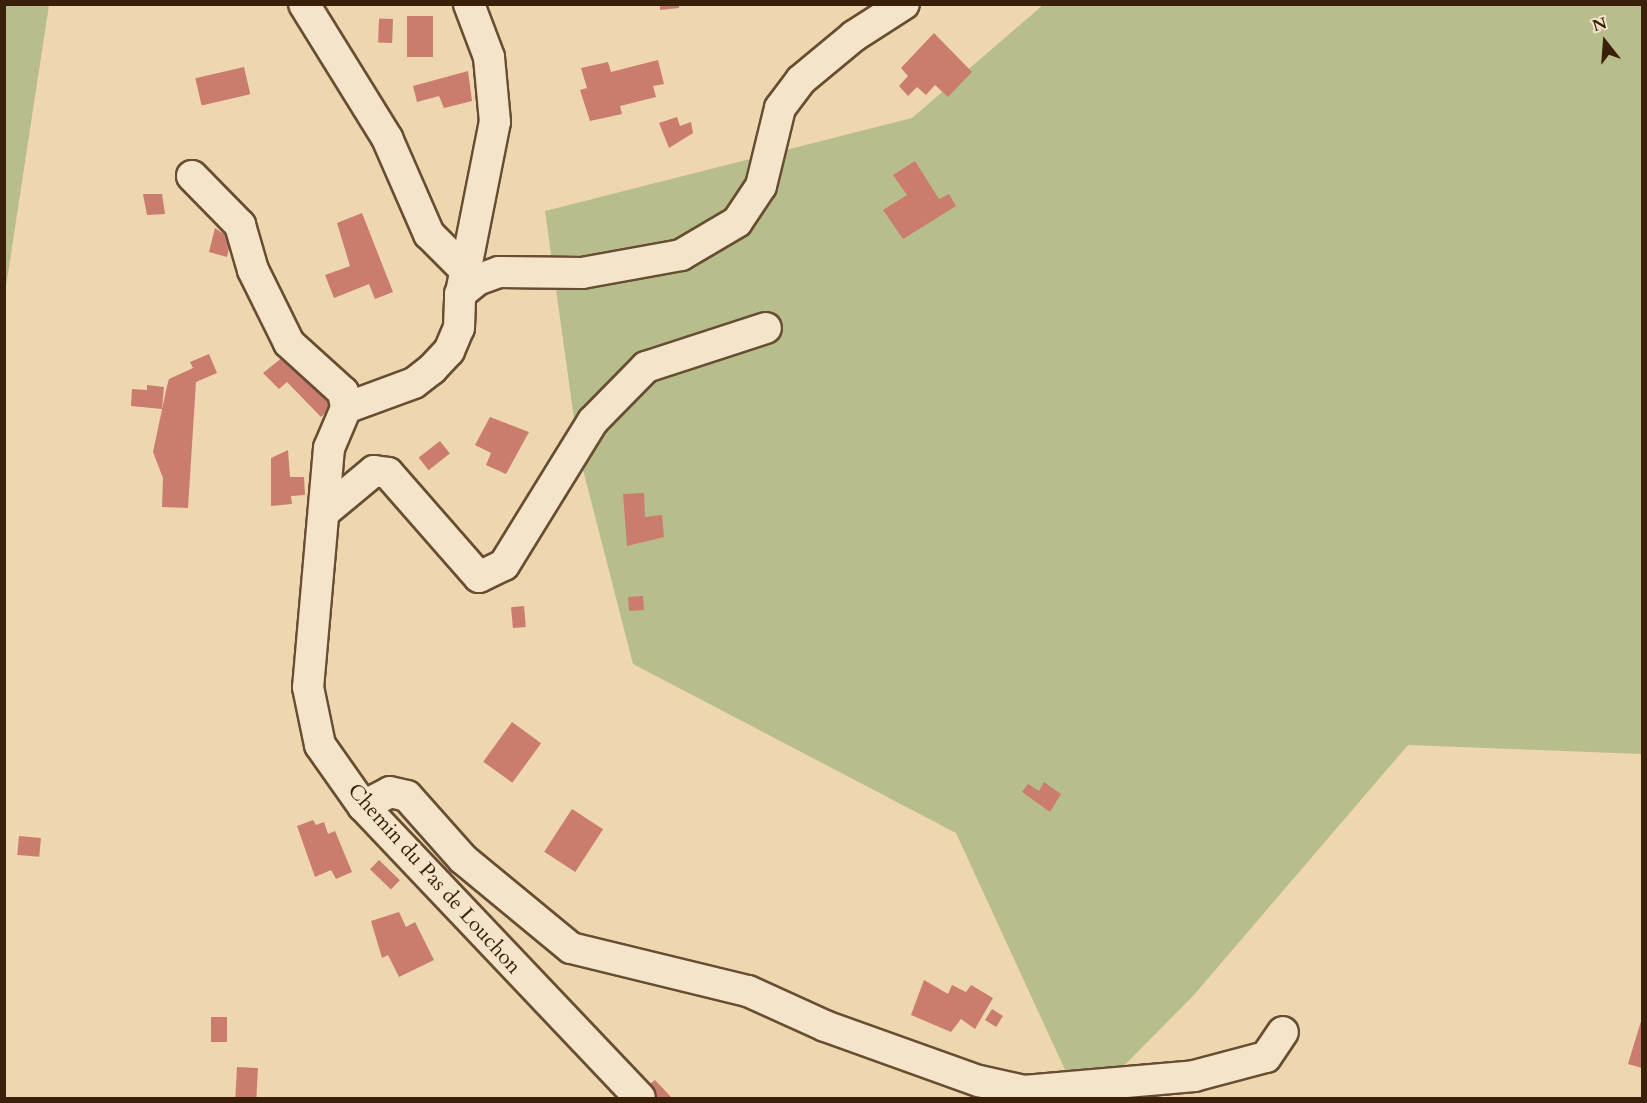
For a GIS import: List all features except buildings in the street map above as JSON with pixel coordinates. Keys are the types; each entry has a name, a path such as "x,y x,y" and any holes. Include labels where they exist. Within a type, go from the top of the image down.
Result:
{"street":[{"path":"304,4 387,138 429,234 463,283"},
{"path":"192,176 240,225 253,270 288,343 343,392 346,408 414,383 432,369 448,351 459,328 463,283 495,122 489,57 469,4"},
{"path":"463,283 499,272 582,273 681,255 709,242 737,222 761,186 780,108 801,80 854,36 904,4"},
{"path":"327,510 374,471 388,473 479,577 504,565 593,421 646,367 766,328"},
{"name":"Chemin du Pas de Louchon","path":"346,408 329,448 327,510 308,687 311,715 320,745 363,806 640,1098"},
{"path":"363,806 390,792 407,796 463,859 571,948 748,991 825,1026 979,1081 1024,1091 1194,1076 1266,1058 1284,1032"}],"green space":[{"path":"4,5 49,5 5,293"},
{"path":"1043,5 1642,5 1642,754 1408,745 1193,996 1092,1098 1078,1098 956,833 633,664 579,454 545,211 912,118"}]}
